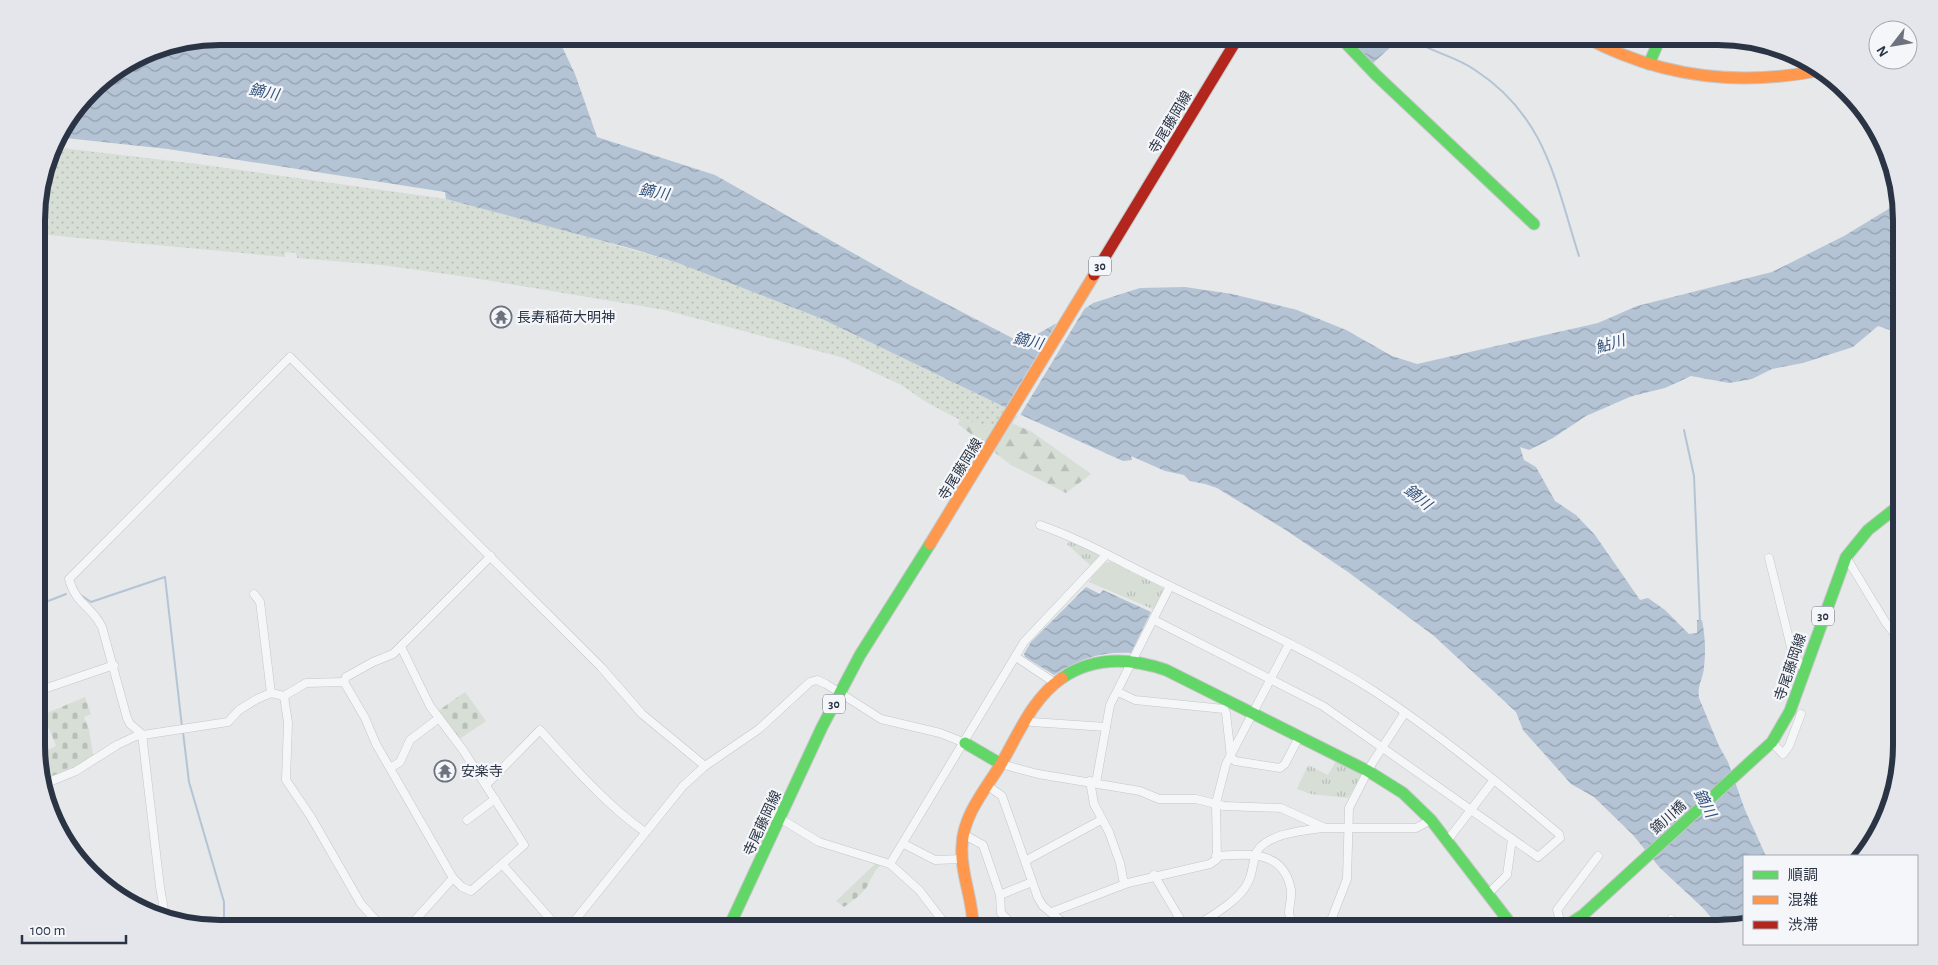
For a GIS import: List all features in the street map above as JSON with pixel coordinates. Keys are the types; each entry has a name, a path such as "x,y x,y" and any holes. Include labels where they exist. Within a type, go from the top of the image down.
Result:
{"main road":[{"name":"寺尾藤岡線","path":"732,920 782,819 822,727 867,642 974,475 1234,45"},
{"path":"1348,45 1441,137 1534,224"},
{"path":"1601,45 1632,60 1688,74 1741,80 1784,77 1811,72"},
{"path":"1649,64 1657,45"},
{"name":"寺尾藤岡線","path":"1771,743 1790,711 1846,557 1868,530 1893,510"},
{"path":"972,920 973,902 962,858 963,834 971,814 1040,697 1055,683 1077,670 1099,662 1133,660 1166,670 1254,713 1368,771 1403,793 1431,820 1508,920"},
{"path":"965,743 1001,764"},
{"name":"鏑川橋","path":"1575,920 1771,743"}],"street":[{"path":"164,911 142,734 130,724 127,718 114,665 100,621 76,598 69,579 290,357 601,667 642,714 705,766"},
{"path":"1040,524 1070,536 1289,644 1374,692 1493,781 1559,834 1560,838 1538,857 1472,808 1324,706 1154,620"},
{"path":"890,864 904,844 1028,637 1106,555"},
{"path":"344,682 346,677 373,662 394,654 491,556"},
{"path":"1846,557 1893,631"},
{"path":"1769,558 1792,651 1804,670"},
{"path":"1124,884 1120,863 1109,832 1094,804 1093,782 1108,711 1170,586"},
{"path":"254,594 260,602 271,693"},
{"path":"1052,912 1124,884 1154,875 1210,864 1216,856 1216,803 1226,764 1289,644"},
{"path":"344,682 365,718 376,744 453,878 462,887 471,891 524,845 486,785 419,687 400,648"},
{"path":"1016,657 1055,683"},
{"path":"45,690 114,665"},
{"path":"575,920 677,792 705,766 759,729 810,682 819,681 840,692 881,719 952,736 965,743"},
{"path":"49,782 76,771 117,745 142,734 228,722 247,704 271,693 284,696 306,683 344,682"},
{"path":"1118,692 1135,700 1224,709 1231,757 1235,761 1280,768 1300,737"},
{"path":"284,696 288,723 286,780 311,817 361,904 376,920"},
{"path":"1331,920 1347,879 1349,808 1382,747 1404,714"},
{"path":"1771,743 1783,754 1789,746 1801,714"},
{"path":"390,768 400,762 410,740 439,718"},
{"path":"1026,720 1032,722 1106,726"},
{"path":"486,785 540,730 584,778 629,821 645,832"},
{"path":"1001,764 1038,774 1140,791 1158,799 1196,799 1224,806 1281,808 1325,828"},
{"path":"1446,841 1493,781"},
{"path":"988,786 1002,796 1032,882 1043,906 1062,920"},
{"path":"466,820 495,799"},
{"path":"757,839 770,809 782,819 819,842 890,864 919,890 942,920"},
{"path":"1025,861 1101,820"},
{"path":"1206,920 1244,890 1254,870 1255,854 1263,846 1288,832 1325,828 1348,830 1416,828 1431,820"},
{"path":"963,834 983,845 1000,895 1002,916 1007,920"},
{"path":"1488,894 1507,875 1512,838"},
{"path":"904,844 935,860 962,858"},
{"path":"1216,856 1255,854 1271,860 1285,874 1292,892 1289,912 1291,920"},
{"path":"1561,920 1558,910 1598,856"},
{"path":"503,865 551,920"},
{"path":"1154,875 1181,920"},
{"path":"415,920 453,878"},
{"path":"1000,895 1032,882"}],"green space":[{"path":"61,148 198,164 446,199 533,221 678,263 820,318 1019,414 1012,423 998,427 960,420 926,402 903,386 844,358 665,310 468,277 382,265 297,258 296,253 285,252 285,257 45,235 46,197 54,164"},
{"path":"960,420 998,427 1012,423 1032,432 1091,474 1066,493 1011,465 958,424"},
{"path":"1072,539 1098,554 1099,559 1092,567 1067,544"},
{"path":"1111,562 1162,587 1164,590 1155,610 1089,582 1105,563"},
{"path":"1111,562 1127,570 1117,592 1090,578 1105,563"},
{"path":"465,692 486,721 458,740 438,711"},
{"path":"85,697 91,714 84,717 89,729 93,755 80,764 48,777 45,751 56,746 49,728 45,729 45,714"},
{"path":"1336,761 1362,775 1348,798 1311,794 1297,789 1308,765 1328,775"},
{"path":"876,863 881,865 874,872 868,885 860,894 844,907 836,901"}],"water":[{"path":"220,45 561,45 575,74 597,137 715,175 908,284 1022,343 1077,314 1093,303 1140,288 1185,287 1232,294 1297,310 1346,330 1392,356 1417,364 1598,323 1637,306 1772,272 1844,236 1892,207 1893,331 1878,326 1853,347 1803,363 1772,369 1752,379 1729,383 1691,376 1665,388 1632,396 1586,416 1553,438 1529,450 1520,447 1524,460 1536,467 1555,501 1576,515 1595,535 1640,600 1648,598 1665,610 1689,634 1697,633 1697,620 1702,620 1705,655 1699,698 1719,746 1728,762 1745,810 1766,855 1743,855 1743,918 1713,920 1660,868 1633,835 1594,797 1571,784 1523,730 1516,712 1434,636 1348,572 1284,529 1217,488 1190,481 1184,475 1165,471 1131,456 1132,460 1123,461 1019,414 820,318 678,263 633,249 446,199 445,192 168,149 65,138 81,113 113,81 143,63 164,54 186,48"},
{"path":"1356,45 1393,45 1373,63"},
{"path":"1086,587 1100,594 1103,590 1151,612 1131,653 1110,653 1091,657 1081,660 1054,675 1025,657 1024,654 1031,642"}],"pier":[{"path":"1088,303 1019,417 1004,410 1059,319 1076,312"}],"waterway":[{"path":"1422,45 1475,70 1499,88 1518,108 1533,129 1545,152 1563,202 1579,256"},
{"path":"1684,430 1694,476 1700,621"},
{"path":"79,594 91,602 165,577 182,727"},
{"path":"45,602 66,594"},
{"path":"183,732 189,782 224,902 224,920"}],"traffic: fast":[{"path":"1348,45 1376,75 1534,224"},
{"path":"1649,64 1657,45"},
{"path":"1575,920 1772,742 1790,711 1846,557 1868,530 1893,510"},
{"path":"732,920 822,727 860,655 930,544"},
{"path":"1062,678 1087,666 1113,661 1126,661 1153,666 1166,670 1368,771 1403,793 1431,820 1508,920"},
{"path":"965,743 1001,764"}],"traffic: slow":[{"path":"1601,45 1640,61 1700,75 1760,78 1811,72"},
{"path":"930,544 1094,275"},
{"path":"973,920 962,856 963,835 966,824 976,803 1034,706 1062,678"}],"traffic: jam":[{"path":"1094,275 1234,45"}],"place":[{"name":"長寿稲荷大明神","path":"501,317"},
{"name":"安楽寺","path":"445,771"}],"water label":[{"name":"鏑川","path":"264,92"},
{"name":"鏑川","path":"654,192"},
{"name":"鏑川","path":"1028,341"},
{"name":"鮎川","path":"1610,344"},
{"name":"鏑川","path":"1418,497"},
{"name":"鏑川","path":"1705,803"}]}
